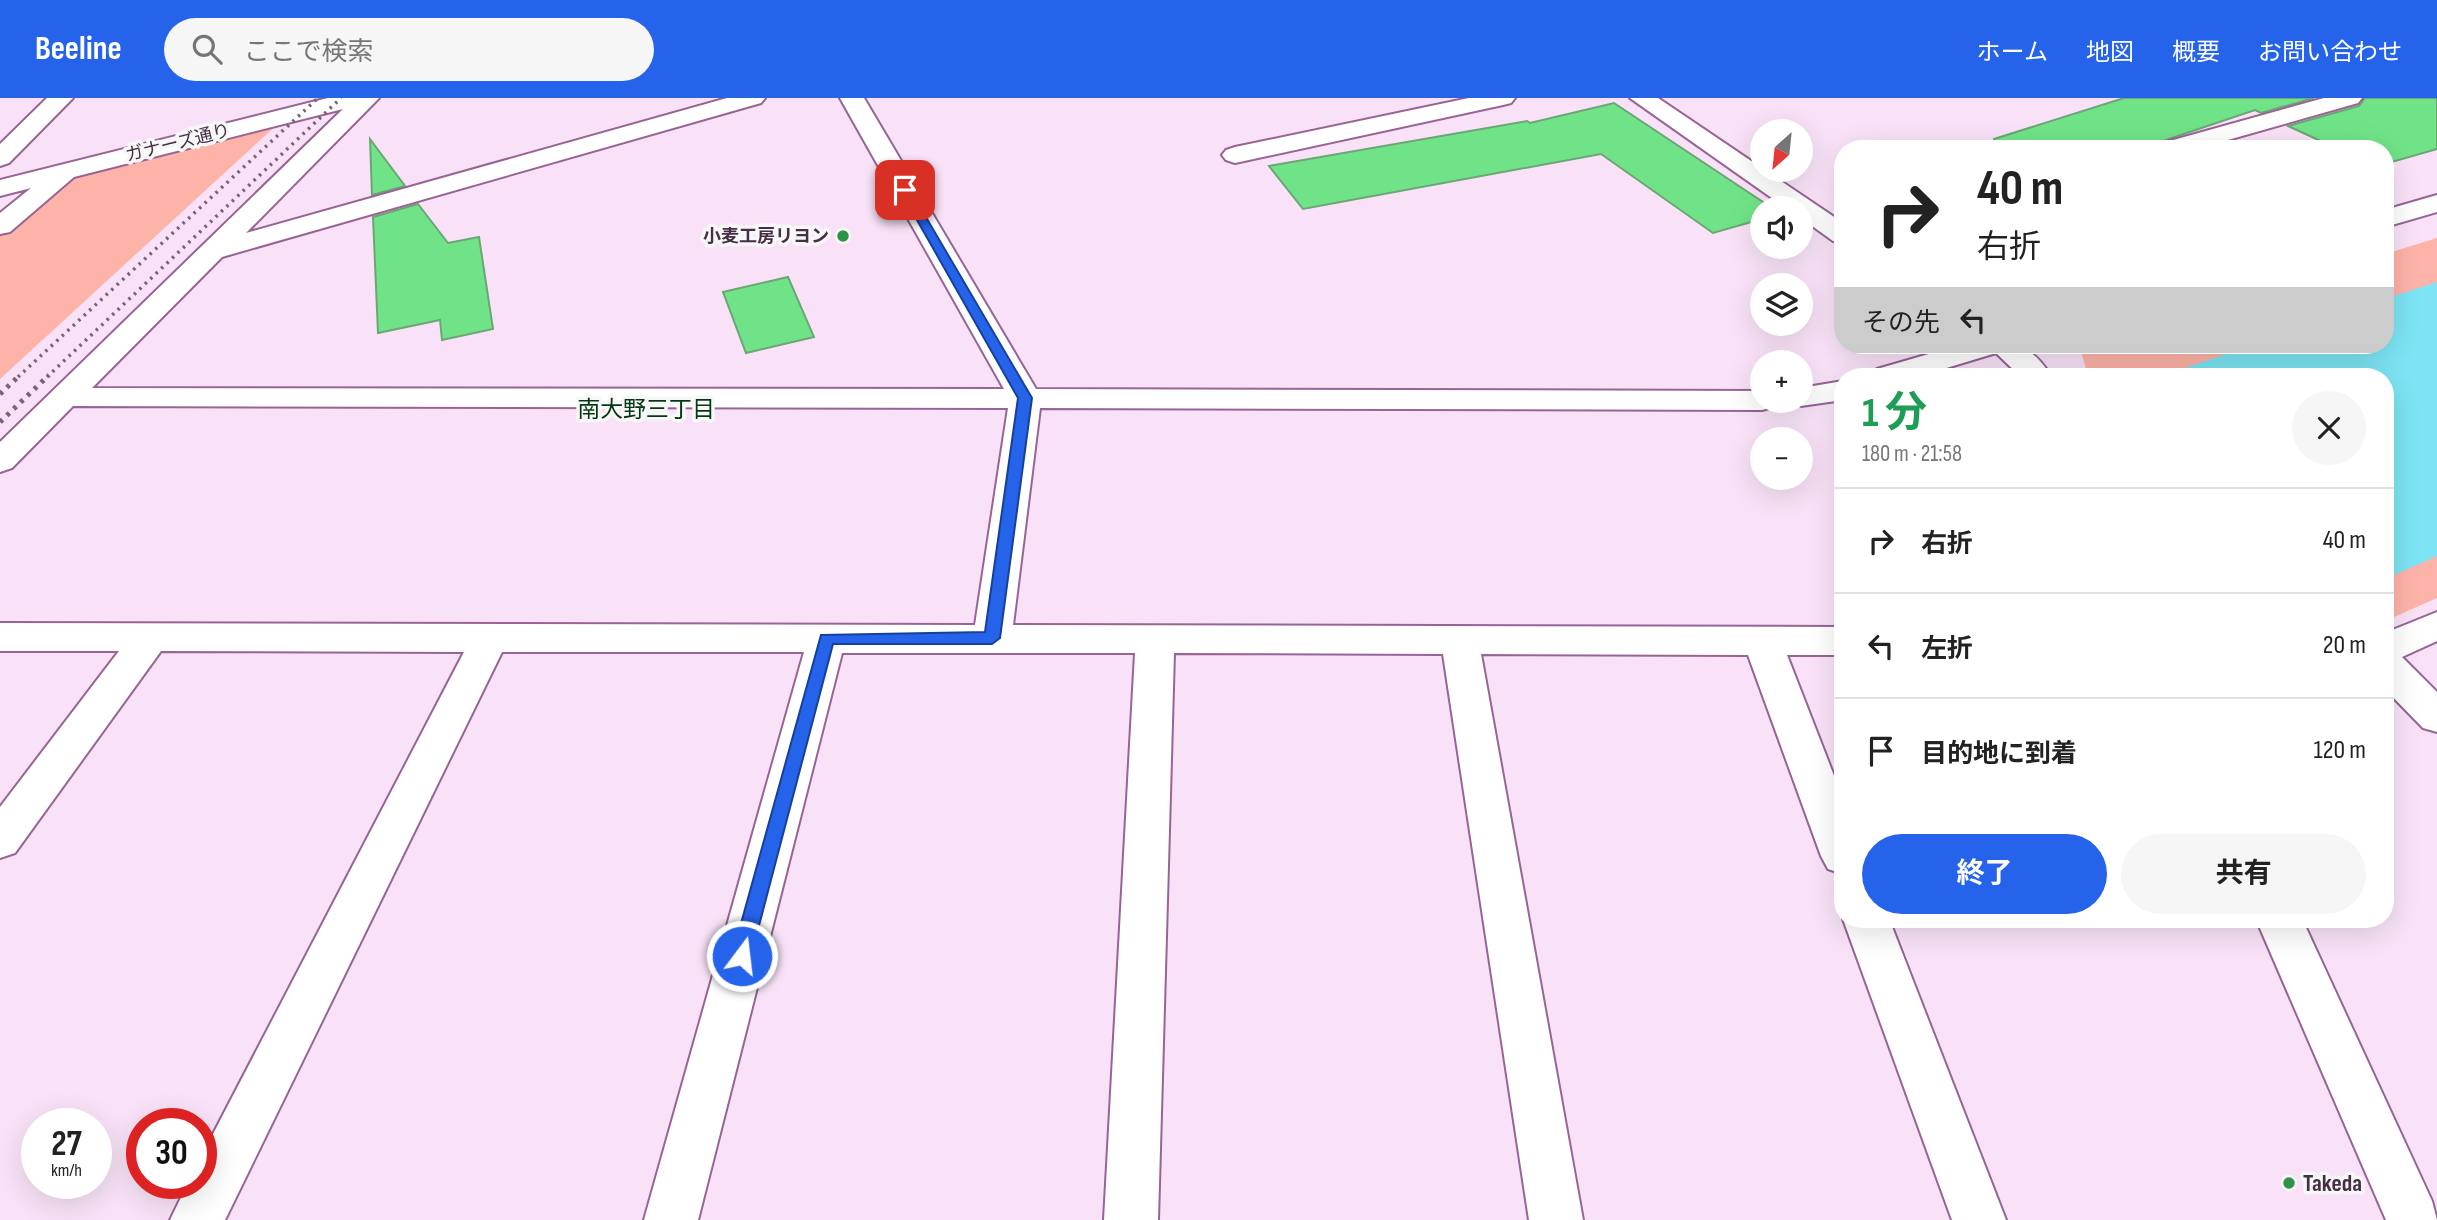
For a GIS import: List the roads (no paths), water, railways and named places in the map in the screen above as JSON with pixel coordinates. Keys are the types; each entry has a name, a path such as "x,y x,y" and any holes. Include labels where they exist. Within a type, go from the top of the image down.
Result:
{"street":[{"path":"0,158 61,98"},
{"path":"254,124 283,98"},
{"name":"ガナーズ通り","path":"0,188 356,98"},
{"path":"0,461 367,98"},
{"path":"212,251 753,98"},
{"path":"852,98 1025,398 992,638"},
{"path":"1236,155 1503,98"},
{"path":"1643,98 1834,229"},
{"path":"2200,140 2350,98"},
{"path":"0,226 70,170"},
{"path":"2394,216 2437,203"},
{"path":"1915,368 1961,354"},
{"path":"2015,354 2030,368"},
{"path":"1813,396 1834,393"},
{"path":"66,397 1750,400"},
{"path":"2394,645 2437,625"},
{"path":"0,637 1834,642"},
{"path":"0,840 149,639"},
{"path":"671,1220 827,639"},
{"path":"197,1220 489,640"},
{"path":"1131,1220 1155,640"},
{"path":"1460,641 1556,1220"},
{"path":"1763,642 1834,832"},
{"path":"2394,673 2437,717"},
{"path":"1869,928 1979,1220"},
{"path":"2283,928 2413,1220"}],"water":[{"path":"2437,282 2437,556 2394,575 2394,368 2185,368 2226,354 2394,354 2394,296"}],"railway":[{"path":"18,377 318,98"},
{"path":"47,377 341,98"},
{"path":"0,394 20,375"},
{"path":"0,422 49,375"}],"place":[{"name":"小麦工房リヨン","path":"843,236"},
{"name":"Takeda","path":"2289,1183"}],"district":[{"name":"南大野三丁目","path":"646,410"}]}
